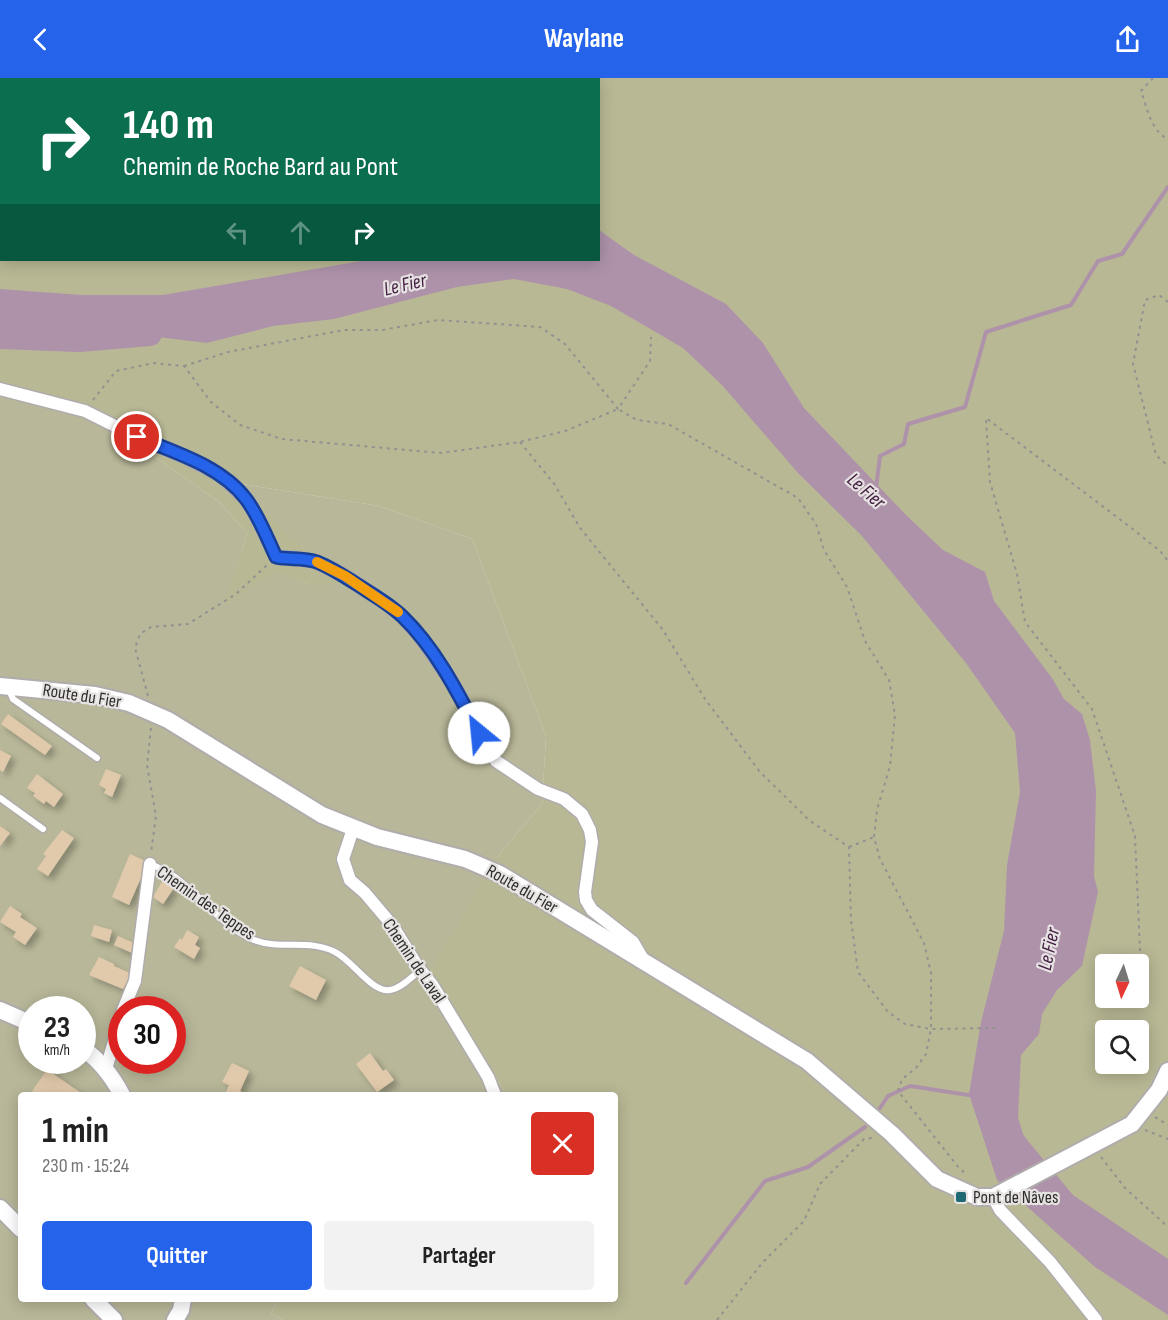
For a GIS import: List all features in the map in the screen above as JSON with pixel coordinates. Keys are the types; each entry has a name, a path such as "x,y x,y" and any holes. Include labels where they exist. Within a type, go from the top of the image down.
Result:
{"main road":[{"name":"Route du Fier","path":"4,686 95,695 129,703 168,720 322,815 377,837 465,859 491,870 807,1061 892,1134 937,1179 985,1197"},
{"path":"0,1010 18,1018"},
{"path":"96,1060 106,1069 120,1092"},
{"path":"985,1197 1132,1124 1159,1090 1168,1071"},
{"path":"0,1208 18,1226"},
{"path":"96,1302 114,1320"},
{"path":"175,1320 182,1310 183,1302"}],"street":[{"path":"0,389 85,411 137,437 185,457 220,476 244,496 276,557 316,562 345,576 402,616 419,635 453,684 496,761 509,772 538,789 564,799 582,814 590,830 592,842 585,891 586,900 592,910 633,942 644,962"},
{"name":"Chemin de Laval","path":"353,829 343,860 350,880 365,893 392,925 420,970 433,986 488,1077 494,1092"},
{"name":"Chemin des Teppes","path":"129,996 135,981 150,864"},
{"path":"106,1069 108,1062"},
{"path":"985,1197 1050,1262 1096,1320"}],"lane":[{"path":"4,686 13,699 97,758"},
{"path":"0,798 43,829"},
{"name":"Chemin des Teppes","path":"150,864 174,877 231,925 252,939 274,946 311,946 333,950 359,970 371,985 381,990 398,987 420,970"}],"path":[{"path":"1153,78 1141,91 1150,118 1160,135 1168,139"},
{"path":"1168,302 1159,296 1145,300 1133,364 1156,455 1168,466"},
{"path":"85,411 116,371 154,363 184,366 228,352 344,330 382,330 438,320 540,327 565,344 618,409 637,420 668,424 798,498 816,524 824,549 847,587 865,641 889,680 895,715 890,765 877,810 874,837 880,859 924,942 931,973 931,1029 926,1054 916,1068 902,1079 898,1091 959,1168 978,1184 985,1197"},
{"path":"184,366 211,402 240,425 282,439 441,453 520,442 565,431 618,409 650,361 651,337"},
{"path":"1140,954 1135,836 1092,709 1025,622 1017,574 990,482 986,418 1134,530 1168,561"},
{"path":"520,442 555,485 580,528 663,630 705,699 760,772 810,821 849,847"},
{"name":"Chemin des Teppes","path":"150,864 156,816 147,765 152,712 135,648 140,634 151,627 188,624 236,594 276,557"},
{"path":"849,847 874,837"},
{"path":"849,847 851,921 858,972 888,1012 905,1024 931,1029 995,1028"},
{"path":"1132,1124 1168,1139"},
{"path":"717,1320 763,1262 804,1221 820,1184 864,1139 892,1134"},
{"path":"1089,1146 1125,1188 1168,1227"}],"green space":[{"path":"600,78 1168,78 1168,1320 283,1320 271,1314 277,1302 618,1302 618,1092 505,1092 429,972 497,857 542,804 546,736 472,539 379,506 236,483 340,584 311,585 275,571 225,606 247,533 219,502 77,402 0,383 0,261 600,261"},
{"path":"0,383 77,402 219,502 247,533 226,605 275,570 311,585 235,483 379,506 472,539 546,736 542,804 497,857 463,1026 505,1092 18,1092 18,1302 277,1302 271,1314 283,1320 0,1320"}],"water":[{"path":"600,231 634,255 726,304 763,343 804,408 907,516 943,550 985,572 994,601 1052,678 1064,699 1082,714 1090,740 1096,791 1094,876 1098,892 1082,966 1057,990 1042,1014 1039,1034 1021,1055 1018,1117 1023,1134 1073,1195 1168,1259 1168,1315 1095,1267 997,1180 969,1094 981,1022 1004,931 1007,865 1020,792 1015,733 966,663 862,536 798,473 722,385 683,348 611,306 567,289 514,279 457,287 334,319 273,326 207,343 141,335 79,339 0,335 0,289 81,295 163,295 361,261 600,261"}],"building":[{"path":"8,714 52,746 45,755 1,724"},
{"path":"0,750 11,756 3,772 0,770"},
{"path":"106,769 121,775 112,797 104,793 106,789 99,785"},
{"path":"37,774 63,794 54,807 46,801 44,804 33,796 35,793 27,788"},
{"path":"0,826 10,833 0,846"},
{"path":"62,830 74,838 48,876 37,869 46,856 43,854"},
{"path":"130,854 148,862 129,905 112,897"},
{"path":"163,880 174,888 163,904 153,897"},
{"path":"10,906 22,914 20,917 37,928 25,945 13,937 16,932 0,922"},
{"path":"94,925 112,930 109,942 91,936"},
{"path":"187,930 199,937 195,945 200,948 194,959 174,947 180,938 182,940"},
{"path":"118,936 136,944 132,953 114,945"},
{"path":"99,957 132,974 123,989 89,975"},
{"path":"300,966 326,980 316,1000 289,986"},
{"path":"370,1053 383,1071 386,1069 394,1080 377,1092 356,1064"},
{"path":"232,1063 249,1071 240,1091 242,1092 226,1092 229,1085 222,1082"},
{"path":"44,1074 53,1074 80,1092 34,1092"}],"waterway":[{"path":"876,488 880,456 904,444 908,424 965,407 986,332 1071,305 1098,261 1122,254 1168,187"},
{"name":"Le Fier","path":"0,337 79,340 150,334"},
{"path":"880,1108 888,1096 910,1086 975,1096"},
{"path":"686,1283 765,1181 808,1167 865,1127"}],"slow traffic":[{"path":"317,562 345,576 398,612"}],"place":[{"name":"Pont de Nâves","path":"961,1197"}],"route":[{"path":"137,437 185,457 220,476 244,496 276,557 316,562 345,576 402,616 419,635 453,684 479,733"}]}
